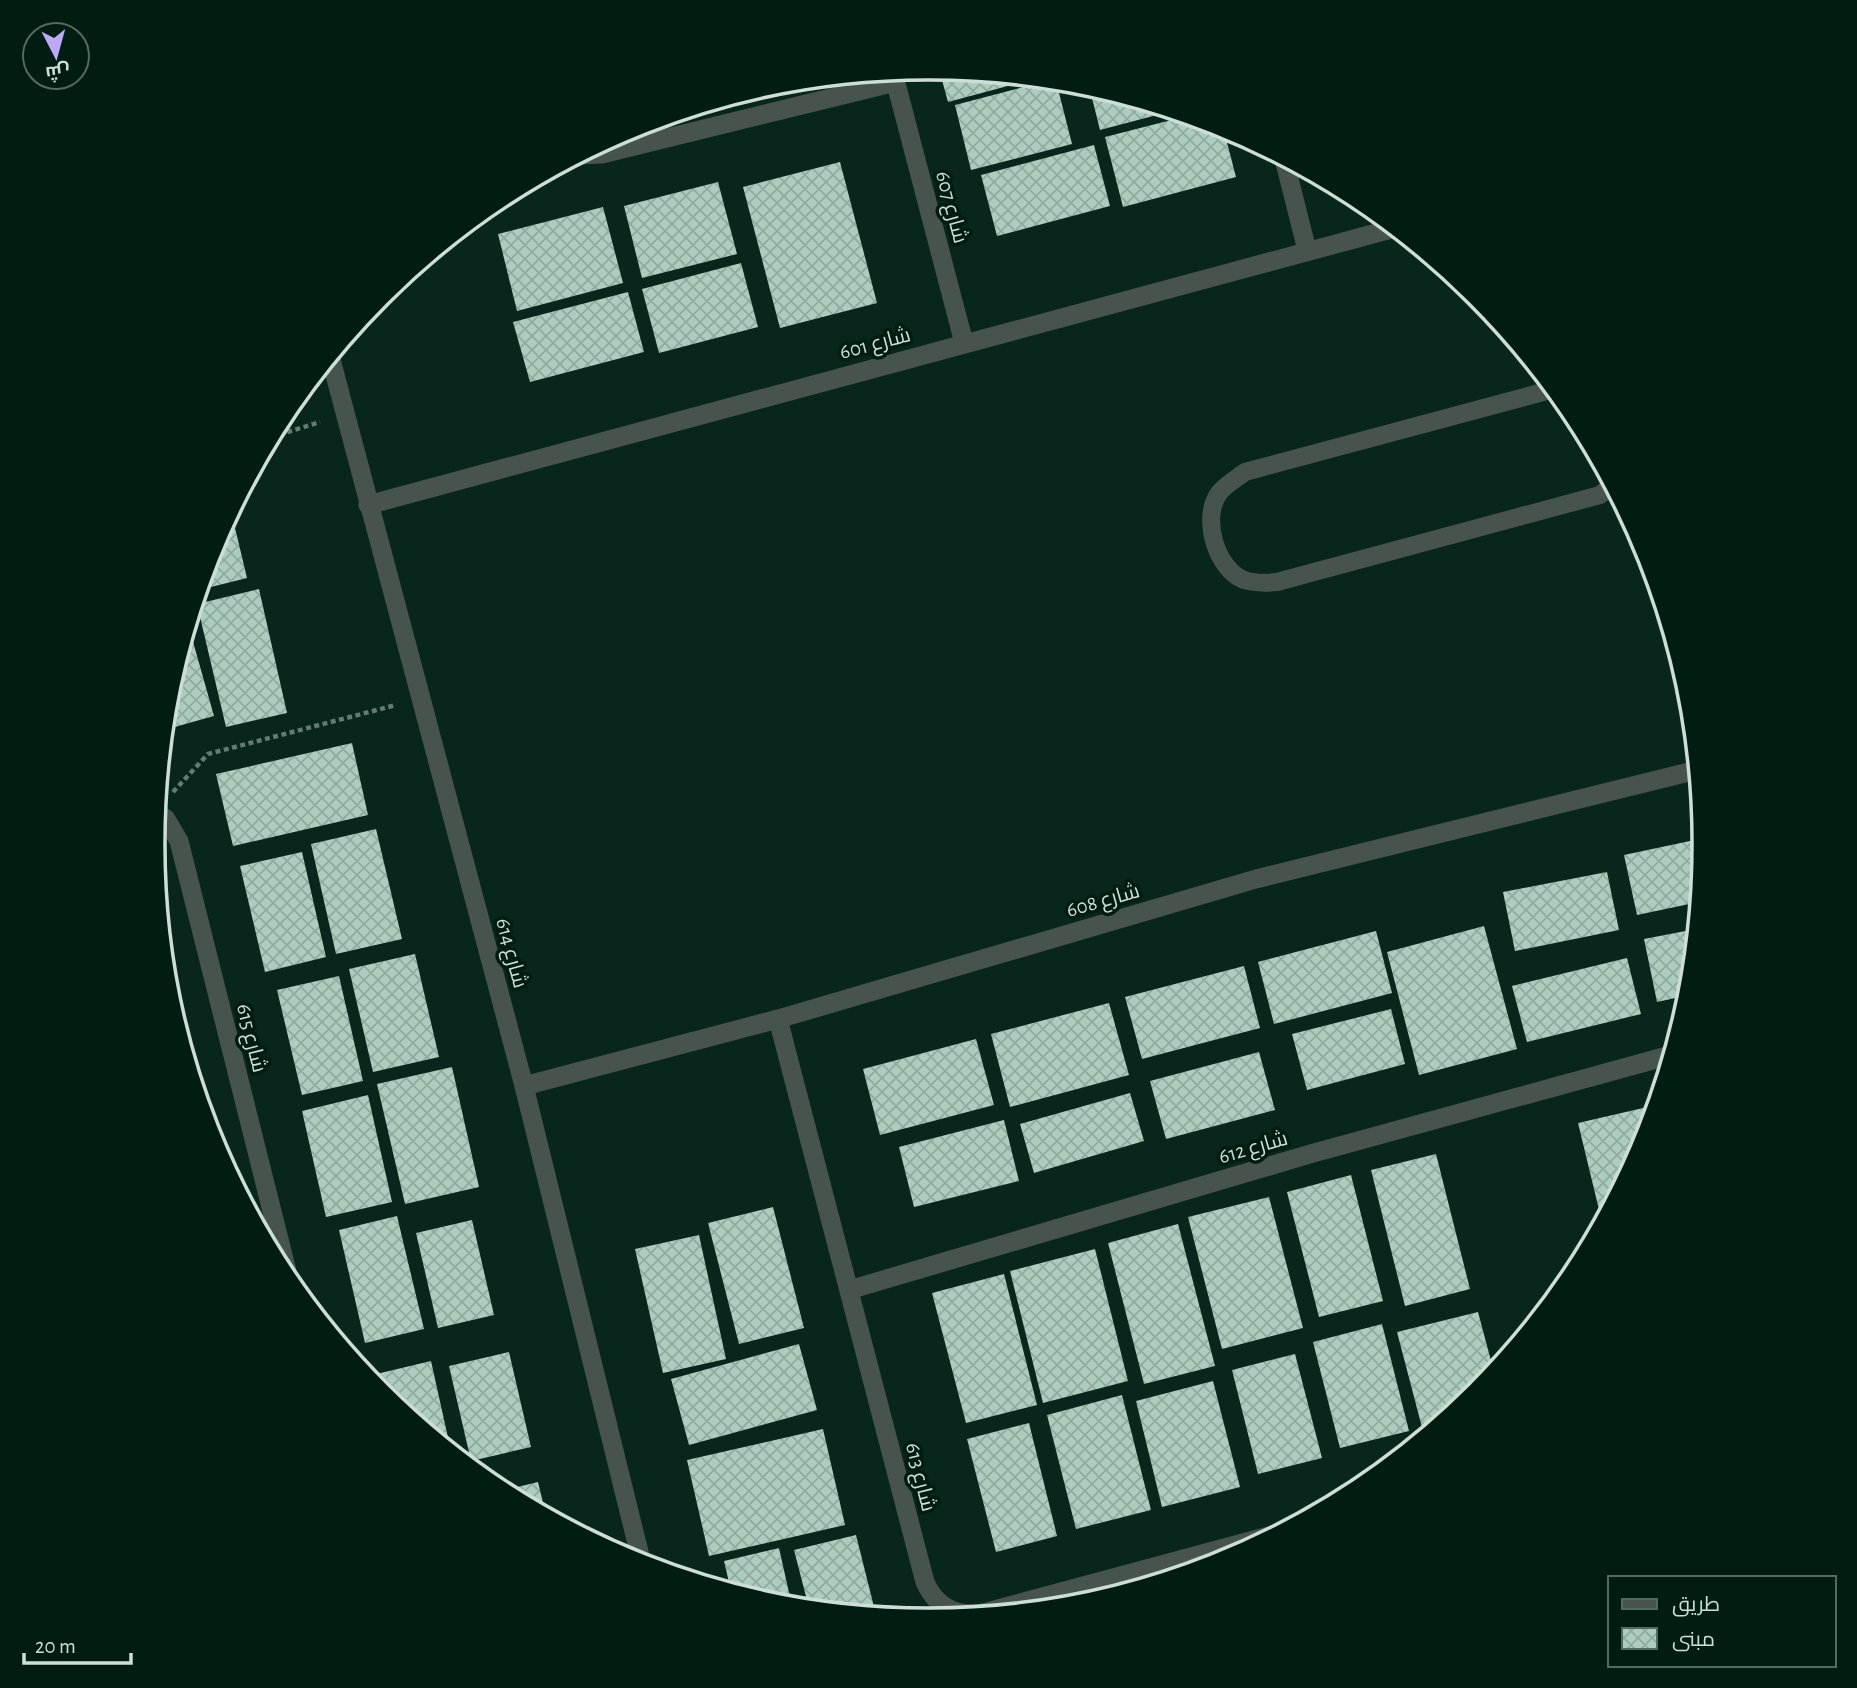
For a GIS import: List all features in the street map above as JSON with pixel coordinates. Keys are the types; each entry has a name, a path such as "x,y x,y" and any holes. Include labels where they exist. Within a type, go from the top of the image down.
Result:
{"street":[{"name":"شارع 607","path":"896,81 964,342"},
{"name":"شارع 607","path":"600,155 875,82"},
{"path":"1287,170 1307,250"},
{"name":"شارع 601","path":"368,505 1383,231"},
{"name":"شارع 614","path":"333,367 419,699 524,1086 639,1550"},
{"name":"شارع 608","path":"524,1086 778,1018 1256,879 1688,772"},
{"name":"شارع 615","path":"166,819 179,841 281,1248"},
{"name":"شارع 613","path":"778,1018 925,1582 930,1594 946,1607"},
{"name":"شارع 612","path":"849,1290 1310,1154 1661,1058"},
{"name":"شارع 613","path":"1028,1601 1222,1549"}],"lane":[{"path":"1541,389 1245,472 1218,493 1211,519 1214,542 1228,570 1244,580 1278,582 1600,495 1605,491"}],"path":[{"path":"286,433 346,415"},
{"path":"167,800 208,754 419,699"}],"building":[{"path":"942,81 1011,85 948,102"},
{"path":"1025,87 1059,92 1072,144 971,170 955,105"},
{"path":"1092,99 1155,115 1100,130"},
{"path":"1174,121 1227,142 1236,177 1123,207 1105,137"},
{"path":"1094,145 1110,206 997,236 981,175"},
{"path":"840,162 877,303 780,328 743,187"},
{"path":"718,182 737,254 642,278 624,206"},
{"path":"603,207 623,283 517,311 498,234"},
{"path":"741,263 758,327 659,353 642,289"},
{"path":"628,292 644,352 530,382 513,322"},
{"path":"235,526 247,578 210,587"},
{"path":"259,589 287,713 226,727 200,617 205,602"},
{"path":"193,641 214,716 175,727"},
{"path":"352,743 368,815 233,846 216,774"},
{"path":"376,829 402,939 336,954 311,844"},
{"path":"1692,841 1689,904 1637,915 1624,855"},
{"path":"302,852 326,957 265,972 240,866"},
{"path":"1607,872 1619,930 1515,951 1503,892"},
{"path":"1484,926 1517,1049 1419,1075 1387,952"},
{"path":"1376,931 1392,993 1274,1024 1258,962"},
{"path":"1686,931 1676,998 1657,1002 1644,939"},
{"path":"415,954 439,1057 373,1072 349,969"},
{"path":"1627,958 1641,1014 1527,1042 1512,986"},
{"path":"1244,966 1260,1028 1142,1059 1125,997"},
{"path":"339,976 363,1081 302,1095 277,990"},
{"path":"1109,1003 1129,1075 1010,1107 991,1034"},
{"path":"1391,1009 1405,1064 1307,1090 1292,1034"},
{"path":"976,1039 994,1105 880,1135 863,1069"},
{"path":"1259,1052 1275,1110 1166,1139 1150,1081"},
{"path":"452,1067 479,1187 405,1204 377,1084"},
{"path":"1130,1093 1144,1141 1034,1173 1020,1124"},
{"path":"368,1095 392,1202 326,1217 302,1111"},
{"path":"1644,1108 1634,1136 1599,1209 1578,1123"},
{"path":"1004,1120 1019,1181 914,1207 899,1147"},
{"path":"1436,1154 1470,1289 1405,1306 1371,1170"},
{"path":"1351,1175 1383,1301 1319,1317 1287,1192"},
{"path":"1269,1197 1303,1328 1222,1349 1188,1217"},
{"path":"773,1207 804,1328 739,1344 708,1223"},
{"path":"397,1216 424,1329 365,1343 339,1230"},
{"path":"472,1220 494,1315 438,1328 416,1233"},
{"path":"1178,1224 1215,1366 1144,1384 1108,1243"},
{"path":"699,1235 726,1359 663,1373 635,1249"},
{"path":"1095,1249 1128,1381 1043,1403 1010,1271"},
{"path":"1004,1274 1037,1405 966,1423 932,1293"},
{"path":"1478,1312 1491,1360 1422,1426 1397,1332"},
{"path":"1382,1324 1409,1431 1340,1448 1313,1342"},
{"path":"799,1344 817,1410 689,1445 671,1379"},
{"path":"509,1352 531,1447 477,1460 469,1454 449,1366"},
{"path":"1295,1354 1322,1458 1258,1474 1232,1370"},
{"path":"431,1361 448,1437 425,1418 379,1373"},
{"path":"1213,1381 1240,1487 1162,1507 1136,1401"},
{"path":"1122,1395 1151,1510 1076,1529 1047,1415"},
{"path":"1029,1423 1057,1536 996,1552 967,1439"},
{"path":"823,1429 845,1525 709,1556 687,1460"},
{"path":"538,1482 543,1503 517,1487"},
{"path":"856,1535 874,1605 806,1597 794,1550"},
{"path":"779,1548 789,1595 728,1580 724,1561"}]}
